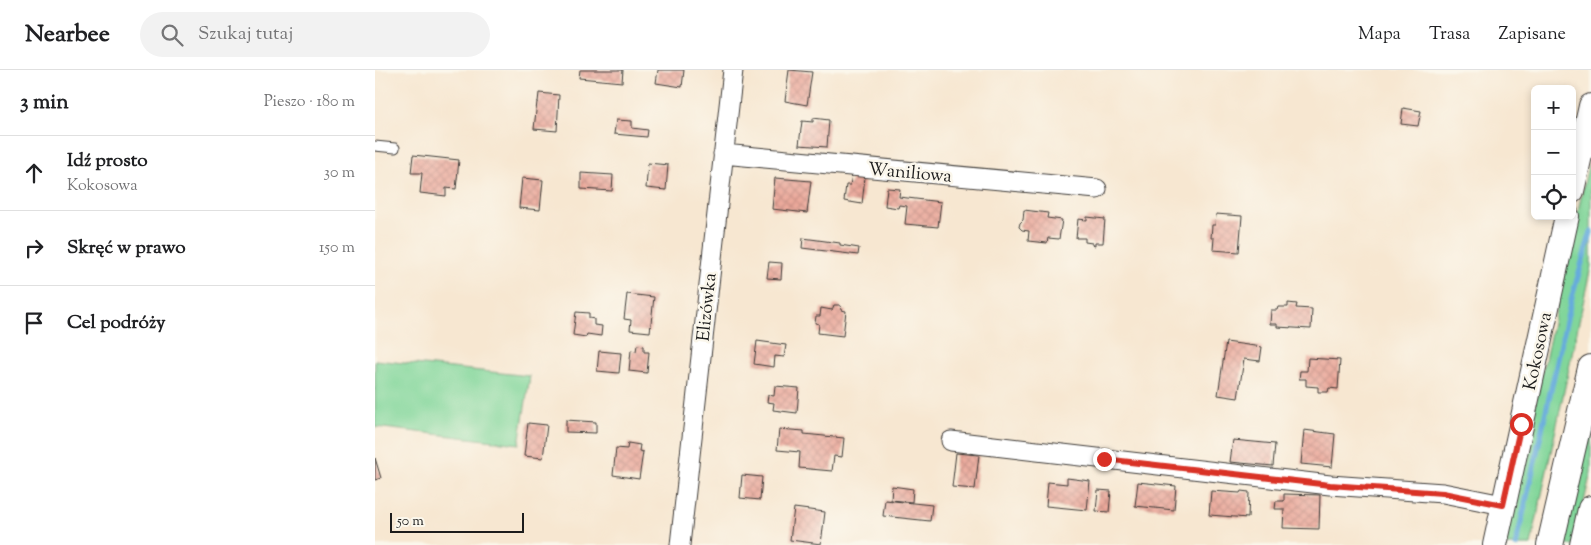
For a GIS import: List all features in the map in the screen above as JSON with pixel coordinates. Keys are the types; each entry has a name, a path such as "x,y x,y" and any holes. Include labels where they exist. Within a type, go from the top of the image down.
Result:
{"main road":[{"path":"1550,545 1591,368"},
{"path":"1583,545 1591,509"}],"street":[{"name":"Elizówka","path":"680,545 733,70"},
{"path":"1576,175 1591,106"},
{"name":"Waniliowa","path":"723,154 1097,190"},
{"name":"Kokosowa","path":"1495,545 1566,220"},
{"path":"951,442 1330,485 1443,493 1503,505"}],"lane":[{"path":"375,146 395,148"}],"green space":[{"path":"1591,152 1591,266 1531,545 1504,545 1576,220"},
{"path":"375,360 530,376 519,444 375,427"},
{"path":"1591,418 1591,472 1574,545 1561,545"}],"building":[{"path":"580,70 623,70 622,82 579,78"},
{"path":"658,70 684,70 682,87 656,83"},
{"path":"789,70 812,72 807,105 785,101"},
{"path":"539,93 559,95 557,131 534,129"},
{"path":"1403,108 1421,111 1418,126 1401,124"},
{"path":"813,118 829,120 827,147 799,145 802,121 813,122"},
{"path":"616,120 632,121 632,128 648,130 647,137 614,134"},
{"path":"413,155 459,160 456,189 446,188 446,196 420,193 422,173 411,173"},
{"path":"648,163 668,165 666,190 646,188"},
{"path":"581,173 613,175 612,191 581,189"},
{"path":"852,175 865,177 862,204 844,201 846,185 850,185"},
{"path":"522,178 543,180 540,210 519,208"},
{"path":"775,178 811,181 807,213 772,209"},
{"path":"887,188 900,189 899,197 941,202 938,227 905,224 907,206 899,205 898,208 885,206"},
{"path":"1024,210 1048,213 1047,218 1062,220 1059,239 1048,238 1047,243 1028,241 1029,231 1022,230 1019,227 1023,220"},
{"path":"1216,214 1242,216 1239,252 1213,250 1214,238 1211,238 1212,225 1215,225"},
{"path":"1087,217 1105,219 1103,243 1095,243 1095,246 1092,243 1085,242 1085,238 1076,238 1078,219 1087,220"},
{"path":"803,238 840,243 840,245 859,248 858,255 802,248"},
{"path":"769,262 782,263 781,279 767,278"},
{"path":"627,294 654,297 650,332 630,330 631,320 624,319"},
{"path":"1288,303 1297,304 1296,308 1312,309 1311,329 1277,327 1277,324 1270,324 1271,310 1277,310 1278,307 1288,307"},
{"path":"834,305 840,305 841,310 846,311 843,336 818,333 819,324 815,323 816,316 820,316 821,308 832,310"},
{"path":"576,312 589,313 589,318 594,319 594,325 602,326 601,336 587,334 586,337 573,335"},
{"path":"757,341 786,345 784,357 775,356 774,367 754,364"},
{"path":"1226,342 1262,347 1260,361 1244,359 1238,398 1218,395"},
{"path":"637,345 644,346 644,352 649,352 647,373 629,371 631,350 636,351"},
{"path":"599,351 621,353 619,373 597,371"},
{"path":"1308,358 1340,360 1338,389 1329,388 1328,392 1318,392 1318,387 1306,386 1306,379 1299,379 1300,371 1307,371"},
{"path":"775,386 799,388 797,413 773,410 774,403 767,402 768,395 774,396"},
{"path":"566,420 596,422 596,433 566,432"},
{"path":"528,423 547,425 543,458 524,456"},
{"path":"779,429 804,431 804,434 844,438 842,457 834,456 832,471 799,468 800,452 777,450"},
{"path":"1304,430 1335,434 1332,467 1301,464"},
{"path":"1233,440 1275,444 1273,466 1230,462"},
{"path":"628,443 640,445 639,451 643,452 639,479 613,475 616,448 627,449"},
{"path":"956,453 979,455 975,489 952,487"},
{"path":"375,458 381,478 375,480"},
{"path":"742,475 762,477 760,500 740,498"},
{"path":"1067,478 1090,481 1087,510 1046,506 1048,482 1067,484"},
{"path":"1138,482 1176,486 1174,510 1135,506"},
{"path":"892,486 913,489 912,502 891,500"},
{"path":"1098,490 1111,491 1109,512 1096,511"},
{"path":"1211,491 1249,492 1248,518 1209,515"},
{"path":"1284,494 1320,495 1319,529 1283,528 1284,509 1275,509 1276,501 1284,501"},
{"path":"885,500 932,505 930,521 883,516"},
{"path":"794,508 825,512 821,544 790,540"}],"waterway":[{"path":"1516,545 1571,300 1591,232"}],"route":[{"path":"1104,459 1330,485 1443,493 1503,505 1521,424"}]}
